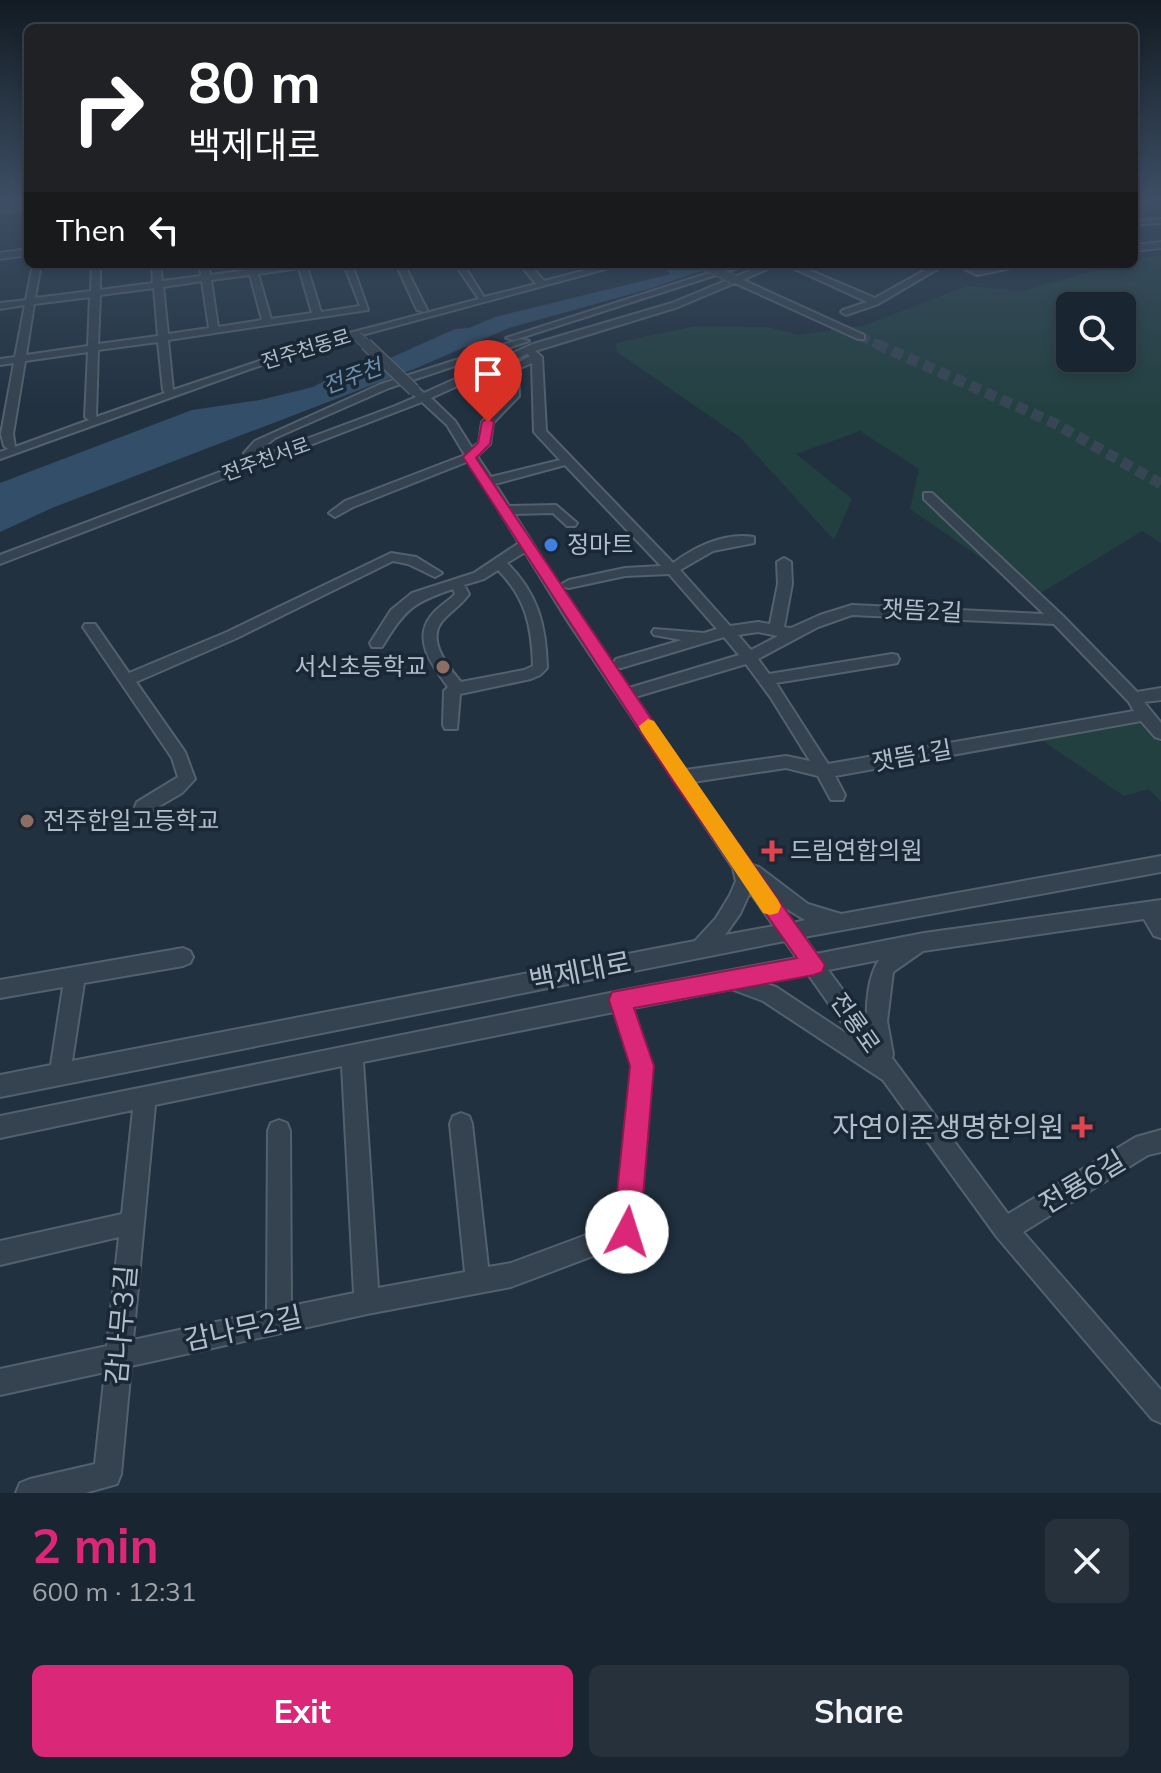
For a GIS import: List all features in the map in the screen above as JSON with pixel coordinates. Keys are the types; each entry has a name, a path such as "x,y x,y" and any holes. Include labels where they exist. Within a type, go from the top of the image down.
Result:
{"street":[{"path":"5,448 36,269"},
{"path":"91,417 96,269"},
{"path":"156,269 168,390"},
{"path":"205,269 214,330"},
{"path":"0,306 206,279 249,269"},
{"path":"252,269 260,306 267,322"},
{"path":"306,269 317,315"},
{"path":"0,362 365,308 350,269"},
{"path":"402,269 422,310"},
{"path":"462,269 480,296"},
{"path":"528,269 540,283"},
{"name":"전주천동로","path":"5,448 168,390 354,333 584,269"},
{"name":"전주천동로","path":"0,456 246,367 422,310 600,269"},
{"path":"711,269 731,281 865,335 755,288 731,281 720,269"},
{"path":"452,365 463,357 540,328 733,269"},
{"name":"전주천서로","path":"0,560 256,463 419,394 533,354 552,342 762,269"},
{"path":"799,269 875,302"},
{"path":"846,312 875,302 934,269"},
{"path":"969,269 977,272 998,269"},
{"path":"731,281 755,288"},
{"name":"전룡로","path":"354,333 451,423 469,457 572,617 790,934 1005,1229 1161,1410"},
{"path":"256,463 250,453 271,436 385,386 541,337 552,342"},
{"path":"335,513 349,504 469,457 484,444 488,422 514,396 513,368 533,354 540,432 750,657 826,771 837,795"},
{"path":"487,482 568,461"},
{"path":"928,496 1058,619 1134,698 1144,715 1161,733"},
{"path":"505,510 556,509 571,523"},
{"path":"569,584 625,572 672,570 687,558 727,540 749,540"},
{"path":"377,643 396,613 417,596 500,564 527,544"},
{"path":"126,680 232,635 391,557 411,560 435,573"},
{"path":"783,632 784,562"},
{"path":"451,725 452,691 496,679 528,676 537,673 540,668 537,616 520,583 500,564"},
{"path":"456,583 462,594 434,621 429,632 430,643 442,668 457,688"},
{"name":"잿뜸2길","path":"627,694 750,657 783,632 831,614 875,608 1058,619"},
{"path":"90,627 179,756 187,779 143,807"},
{"name":"잿뜸2길","path":"728,631 758,627 783,632"},
{"path":"621,663 728,631"},
{"path":"659,632 708,638"},
{"name":"잿뜸2길","path":"765,680 795,672 843,669 892,659"},
{"path":"1134,698 1161,694"},
{"name":"잿뜸1길","path":"681,777 786,762 826,771 1144,715"},
{"path":"736,858 800,908 825,919 849,920"},
{"path":"702,946 724,923 742,891 745,881 736,858"},
{"name":"백제대로","path":"0,1086 702,946 790,934 849,920 1161,864"},
{"path":"1155,909 1161,930"},
{"name":"백제대로","path":"0,1127 620,1000 924,942 1155,909"},
{"path":"890,1073 877,1038 875,1006 884,967 924,942"},
{"path":"0,989 183,957"},
{"path":"60,1074 75,975"},
{"path":"726,980 769,994 890,1073"},
{"name":"감나무2길","path":"0,1382 367,1302 511,1275 627,1232 642,1066 620,1000"},
{"path":"352,1054 367,1302"},
{"name":"감나무3길","path":"30,1493 107,1474 145,1097"},
{"path":"461,1124 478,1281"},
{"path":"279,1131 279,1321"},
{"name":"전룡6길","path":"1005,1229 1144,1145 1161,1142"},
{"path":"0,1253 131,1223"}],"green space":[{"path":"1102,269 1161,269 1161,543 1142,531 1036,596 910,509 919,469 860,431 796,454 852,499 834,540 740,437 617,352 616,343 696,326 767,327 799,335 866,325 966,286 1021,291"},
{"path":"1136,720 1147,726 1161,743 1161,802 1149,789 1124,796 1037,737"}],"water":[{"name":"전주천","path":"708,269 649,289 509,328 419,367 52,508 0,532 0,483 192,410 260,400 313,387 370,367 455,329 469,328 495,317 671,274 666,271"}],"tunnel":[{"path":"861,337 881,346"},
{"path":"877,344 1054,423 1161,484"}],"slow traffic":[{"path":"648,726 770,906"}],"place":[{"name":"정마트","path":"551,545"},
{"name":"서신초등학교","path":"443,667"},
{"name":"전주한일고등학교","path":"27,821"},
{"name":"드림연합의원","path":"772,851"},
{"name":"자연이준생명한의원","path":"1082,1127"}],"route":[{"path":"488,422 484,444 469,457 572,617 735,856 814,965 620,1000 642,1066 627,1232"}]}
